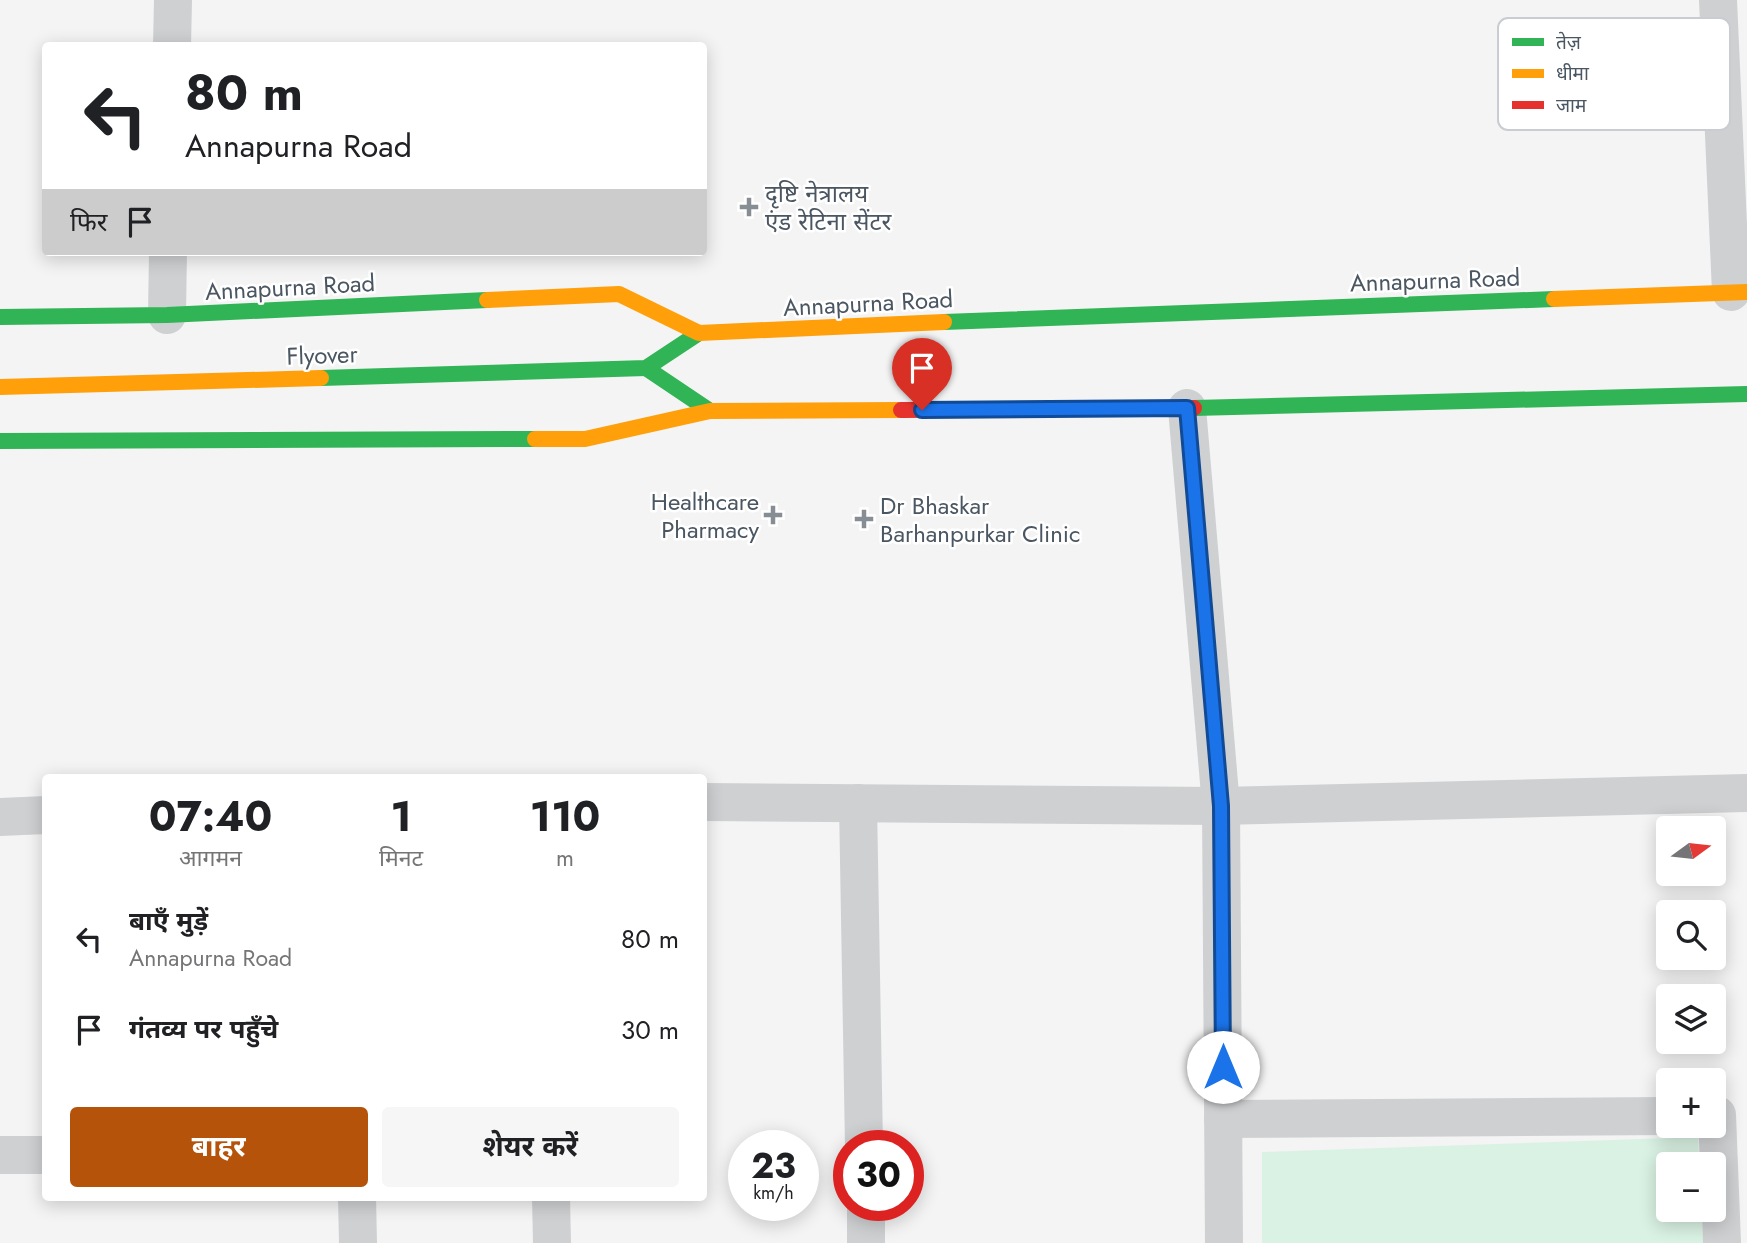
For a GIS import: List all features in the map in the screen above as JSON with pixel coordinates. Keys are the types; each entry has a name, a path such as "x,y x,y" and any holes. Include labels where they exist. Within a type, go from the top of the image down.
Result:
{"main road":[{"name":"Annapurna Road","path":"0,317 167,316 619,294 699,333 1199,311 1739,292"},
{"path":"699,333 646,368 710,411"},
{"name":"Flyover","path":"0,387 646,368"},
{"path":"0,440 585,439 710,411 1187,408 1747,394"}],"street":[{"path":"172,42 173,0"},
{"path":"1718,0 1719,18"},
{"path":"1727,130 1739,292"},
{"path":"167,316 168,256"},
{"path":"1187,408 1221,806 1224,1243"},
{"path":"707,802 1221,806 1747,793"},
{"path":"858,803 864,1130"},
{"path":"0,817 42,816"},
{"path":"1223,1119 1656,1116"},
{"path":"1722,1243 1725,1138"},
{"path":"0,1156 42,1155"},
{"path":"357,1201 358,1243"},
{"path":"551,1201 551,1243"},
{"path":"866,1221 866,1243"}],"green space":[{"path":"1698,1138 1699,1152 1656,1152 1656,1222 1702,1222 1703,1243 1262,1243 1262,1152"}],"traffic: fast":[{"path":"944,322 1554,299"},
{"path":"0,317 167,315 487,300"},
{"path":"321,378 646,368 699,333"},
{"path":"646,368 710,411"},
{"path":"1194,408 1747,394"},
{"path":"0,441 535,439"}],"traffic: slow":[{"path":"1554,299 1747,292"},
{"path":"487,300 619,294 699,333 944,322"},
{"path":"0,387 321,378"},
{"path":"535,439 585,439 710,411 901,410"}],"traffic: jam":[{"path":"901,410 1194,408"}],"place":[{"name":"दृष्टि नेत्रालय एंड रेटिना सेंटर","path":"749,207"},
{"name":"Healthcare Pharmacy","path":"773,515"},
{"name":"Dr Bhaskar Barhanpurkar Clinic","path":"864,519"}],"route":[{"path":"922,410 1187,408 1221,806 1223,1067"}]}
